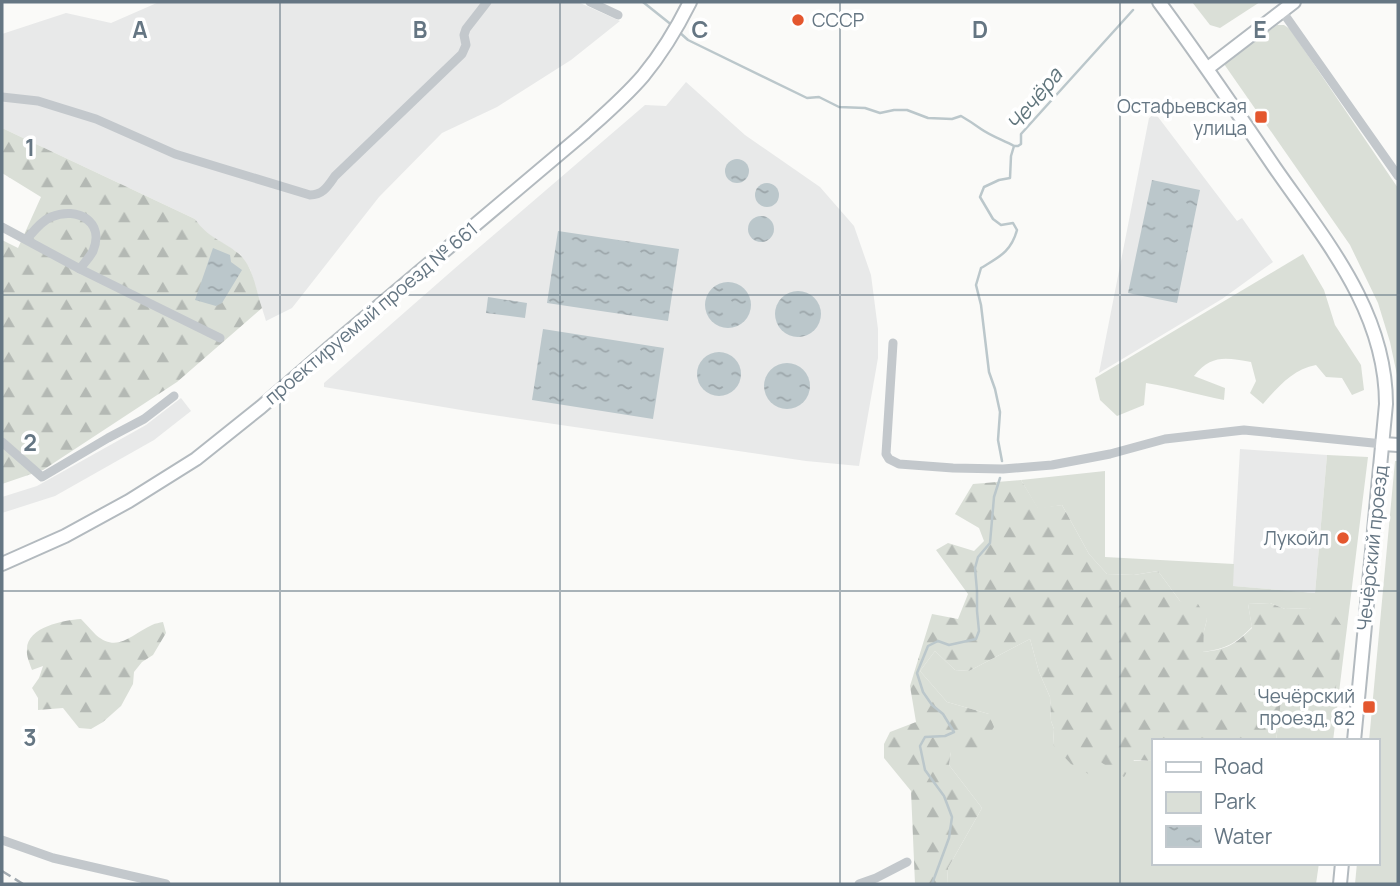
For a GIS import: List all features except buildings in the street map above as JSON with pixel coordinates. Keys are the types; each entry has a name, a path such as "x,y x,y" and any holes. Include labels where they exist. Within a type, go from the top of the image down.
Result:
{"main road":[{"name":"проектируемый проезд № 661","path":"2,564 65,536 129,501 196,459 261,407 617,103 643,76 663,49 690,2"},
{"name":"Чечёрский проезд","path":"1159,2 1335,252 1374,332 1385,376 1386,404 1354,739"},
{"path":"1208,68 1294,2"},
{"path":"1383,444 1398,445"},
{"path":"1340,884 1342,865"}],"street":[{"path":"2,97 38,101 96,118 175,154 310,195 318,195 462,54 466,45 466,29 487,2"},
{"path":"590,2 618,15"},
{"path":"1282,11 1398,176"},
{"path":"27,240 36,228 49,218 65,212 76,212 83,216 95,233 94,248 79,269"},
{"path":"2,227 79,269 220,338"},
{"path":"894,343 886,454 889,459 899,464 953,468 1041,467 1110,454 1165,439 1244,430 1383,444"},
{"path":"2,442 42,477 144,419 173,396"},
{"path":"2,840 53,858 166,884"},
{"path":"859,884 907,862"}],"shaded area":[{"path":"159,2 578,2 620,21 571,60 497,107 442,133 379,197 292,308 266,321 250,269 240,254 203,231 195,219 2,128 2,34 66,13 111,23"},
{"path":"686,82 745,135 820,187 854,226 871,275 878,329 878,358 859,466 806,461 473,412 324,387 324,383 645,105 666,106"},
{"path":"1155,113 1237,221 1242,218 1273,262 1222,299 1099,373 1149,118"},
{"path":"181,398 191,411 154,440 55,496 2,513 2,497 37,486 146,425"},
{"path":"1240,449 1327,455 1315,593 1232,586"}],"green space":[{"path":"1192,2 1260,2 1220,28 1210,25"},
{"path":"1277,25 1290,29 1398,188 1398,425 1397,375 1378,303 1350,245 1224,64"},
{"path":"2,128 195,219 205,230 243,258 251,271 262,308 177,382 43,470 2,484 2,240 18,248 41,197 2,173"},
{"path":"1303,254 1324,290 1335,325 1361,365 1364,390 1352,395 1342,378 1326,377 1316,365 1293,375 1263,404 1250,393 1256,381 1251,362 1220,359 1207,364 1194,376 1225,388 1224,400 1146,383 1144,405 1117,416 1100,400 1095,378"},
{"path":"1327,455 1368,457 1333,739 1276,739 1282,693 1286,689 1335,694 1310,608 1285,609 1270,603 1248,604 1252,627 1230,645 1202,652 1207,619 1180,601 1158,571 1134,575 1107,574 1089,554 1062,505 1038,509 1021,480 1105,471 1105,557 1234,564 1233,586 1315,593"},
{"path":"1395,461 1398,461 1398,884 1355,884 1357,865 1379,865 1379,739 1369,739"},
{"path":"1021,480 1038,508 1062,505 1089,554 1107,574 1134,575 1158,571 1180,601 1198,604 1207,619 1203,652 1230,645 1252,628 1248,604 1270,603 1285,609 1309,608 1334,614 1343,628 1335,695 1285,689 1282,693 1276,739 1152,739 1152,761 1134,760 1124,777 1099,761 1092,776 1071,764 1053,745 1050,697 1039,672 1030,639 969,671 955,670 935,651 920,671 947,702 989,714 994,727 979,751 951,752 949,765 982,808 948,868 947,884 915,884 911,791 884,758 884,744 890,732 916,722 910,686 932,614 958,619 968,594 936,550 948,543 974,551 984,541 979,528 955,514 973,484"},
{"path":"81,619 96,635 111,643 125,640 163,622 166,633 153,655 142,662 134,672 133,684 121,706 91,729 79,728 63,708 38,710 38,698 32,688 43,666 32,670 27,654 29,641 40,630 56,623"},
{"path":"1030,639 1039,672 1050,697 1053,745 1098,760 1152,761 1152,865 1319,865 1316,884 947,884 948,868 982,808 949,765 951,752 989,714 947,702 920,671 935,651 955,670 969,671"}],"water":[{"path":"737,159 746,162 749,171 746,180 737,183 728,180 725,171 728,162"},
{"path":"1152,180 1200,190 1177,303 1128,293"},
{"path":"767,183 776,186 779,195 776,204 767,207 758,204 755,195 758,186"},
{"path":"761,216 770,220 774,229 770,238 761,242 752,238 748,229 752,220"},
{"path":"558,231 679,249 668,321 547,303"},
{"path":"213,248 230,255 231,262 242,270 222,303 216,306 195,300"},
{"path":"728,282 744,289 751,305 744,321 728,328 712,321 705,305 712,289"},
{"path":"798,291 814,298 821,314 814,330 798,337 782,330 775,314 782,298"},
{"path":"488,297 527,303 525,318 486,313"},
{"path":"543,329 664,348 653,419 532,400"},
{"path":"719,352 735,358 741,374 735,390 719,396 703,390 697,374 703,358"},
{"path":"787,363 803,370 810,386 803,402 787,409 771,402 764,386 771,370"}],"waterway":[{"path":"643,2 673,26"},
{"name":"Чечёра","path":"1002,461 998,440 1000,412 989,372 976,285 981,268 1008,249 1017,230 1013,223 1001,225 993,219 980,197 984,187 1010,178 1011,156 1014,146 1021,144 1021,134 1133,10"},
{"path":"678,31 688,40 807,98 819,97 839,107 865,108 880,113 907,110 928,118 952,119 961,116 1014,146"},
{"name":"Чечёра","path":"932,884 949,838 952,817 944,796 925,770 920,746 925,737 945,736 954,732 943,714 923,692 917,673 928,646 938,641 949,645 976,639 979,631 975,568 978,557 990,543 994,497 1000,478"}],"railway":[{"path":"2,871 23,884"}],"place":[{"name":"СССР","path":"798,20"},
{"name":"Остафьевская улица","path":"1261,117"},
{"name":"Лукойл","path":"1343,538"},
{"name":"Чечёрский проезд, 82","path":"1369,707"}]}
